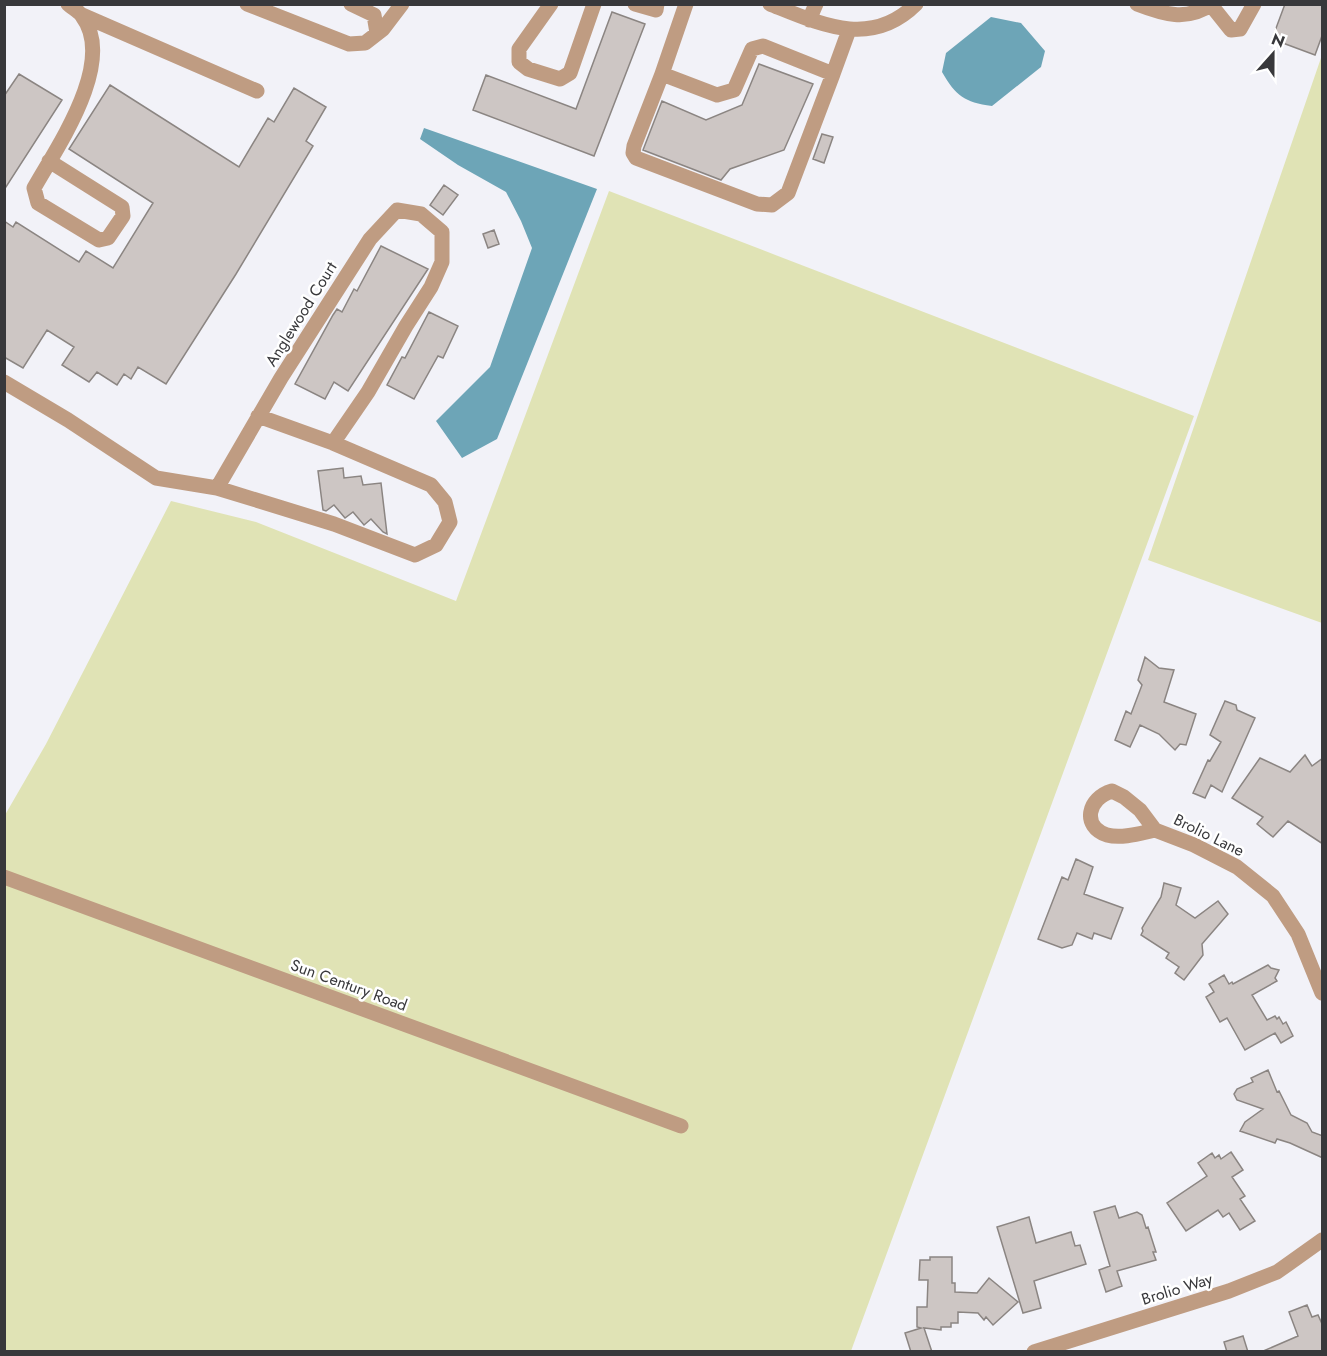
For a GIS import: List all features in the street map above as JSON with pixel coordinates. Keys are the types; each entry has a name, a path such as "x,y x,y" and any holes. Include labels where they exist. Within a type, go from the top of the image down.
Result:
{"street":[{"path":"68,4 82,15 257,91"},
{"path":"247,4 279,10 349,44 365,43 383,30 402,4"},
{"path":"351,4 374,15 377,33"},
{"path":"551,4 519,49 519,62 528,69 560,80 570,73 594,4"},
{"path":"635,4 656,10 657,4"},
{"path":"686,4 633,153 636,158 757,204 772,205 788,194 849,30"},
{"path":"809,20 816,4"},
{"path":"771,5 829,27 849,30 869,29 887,24 900,18 916,4"},
{"path":"1137,4 1162,14 1180,15 1194,14 1212,5 1231,30 1240,29 1254,4"},
{"path":"50,161 122,207 123,216 108,238 99,240 38,203 33,188 80,108 89,76 93,40 82,15"},
{"path":"662,74 717,95 734,90 752,49 763,46 833,74"},
{"name":"Anglewood Court","path":"217,488 258,416 370,239 397,210 421,214 442,232 442,262 431,287 368,392 333,443"},
{"path":"4,382 68,420 156,478 217,488 334,524 415,555 436,545 450,522 445,502 431,484 333,443 258,416"},
{"name":"Brolio Lane","path":"1155,830 1194,845 1237,867 1273,896 1298,934 1323,993"},
{"name":"Sun Century Road","path":"4,878 681,1125"},
{"name":"Brolio Way","path":"1034,1352 1229,1291 1277,1272 1323,1240"}],"green space":[{"path":"1322,55 1322,623 1148,560"},
{"path":"609,191 1194,416 851,1351 5,1352 5,815 46,744 171,501 256,522 456,601"}],"water":[{"path":"991,17 1021,23 1045,51 1041,67 992,106 962,97 942,72 946,53"},
{"path":"424,128 597,189 497,439 462,458 436,421 490,367 532,248 506,192 458,165 420,139"}],"building":[{"path":"1285,4 1323,4 1323,33 1315,55 1272,39"},
{"path":"612,12 645,24 594,156 473,110 486,75 576,109"},
{"path":"759,64 813,84 784,150 730,169 721,180 643,150 662,101 706,120 742,105"},
{"path":"19,74 62,100 4,190 4,96"},
{"path":"110,85 239,167 268,118 274,122 294,88 326,107 306,141 313,146 166,384 138,367 131,379 124,374 117,385 97,372 89,382 62,365 74,347 47,330 23,368 4,357 4,221 13,227 16,222 79,262 86,251 113,268 153,203 69,149"},
{"path":"822,134 833,137 824,163 813,159"},
{"path":"444,185 458,195 443,215 430,205"},
{"path":"494,230 499,244 488,248 483,234"},
{"path":"381,246 428,269 348,391 334,382 325,399 295,384 333,315 337,309 342,312 354,289 357,291"},
{"path":"429,312 458,326 443,358 438,356 414,399 387,385 402,357 405,358"},
{"path":"343,468 344,478 361,476 363,485 381,483 387,534 371,519 364,525 353,512 345,518 334,505 326,511 323,510 318,471"},
{"path":"1145,657 1159,668 1174,670 1164,702 1196,714 1186,745 1180,744 1175,750 1159,734 1140,725 1130,747 1115,740 1126,711 1131,714 1142,685 1138,680"},
{"path":"1225,701 1236,705 1237,710 1255,718 1222,792 1211,785 1205,798 1193,793 1208,760 1210,761 1221,742 1210,735"},
{"path":"1305,755 1312,766 1323,758 1323,844 1288,821 1273,837 1257,824 1263,817 1232,798 1260,758 1290,772"},
{"path":"1076,859 1093,867 1084,894 1123,908 1111,939 1094,933 1092,939 1077,933 1072,945 1062,948 1038,939 1062,877 1068,880"},
{"path":"1164,883 1181,888 1176,905 1195,918 1218,901 1228,914 1202,944 1203,955 1184,980 1175,973 1179,967 1166,958 1169,953 1141,935 1142,928 1161,897"},
{"path":"1268,965 1279,970 1275,978 1277,981 1252,995 1267,1020 1275,1016 1277,1019 1279,1017 1283,1024 1286,1022 1293,1036 1281,1043 1275,1033 1245,1050 1227,1018 1220,1022 1206,997 1214,992 1209,984 1224,975 1229,984 1232,982 1233,984"},
{"path":"1268,1070 1277,1092 1279,1091 1291,1115 1307,1123 1312,1132 1323,1136 1323,1158 1290,1143 1277,1139 1275,1143 1240,1131 1245,1122 1263,1109 1237,1100 1234,1094 1237,1089 1253,1082 1251,1078"},
{"path":"1231,1152 1243,1170 1232,1177 1245,1196 1240,1199 1255,1221 1240,1230 1229,1213 1223,1217 1218,1210 1186,1231 1167,1203 1207,1176 1198,1163 1212,1153 1215,1158 1219,1155 1221,1159"},
{"path":"1115,1206 1119,1218 1137,1212 1142,1215 1156,1252 1153,1252 1156,1260 1117,1271 1122,1286 1106,1292 1099,1270 1110,1266 1094,1212"},
{"path":"1029,1217 1036,1243 1071,1232 1075,1246 1080,1245 1086,1264 1034,1281 1041,1308 1023,1313 997,1227"},
{"path":"930,1257 952,1257 952,1283 955,1283 955,1292 977,1293 989,1278 1018,1302 993,1325 986,1317 984,1320 978,1313 958,1312 958,1323 951,1323 951,1327 941,1327 941,1330 924,1328 932,1352 911,1352 905,1333 921,1328 917,1327 917,1307 927,1307 928,1280 919,1280 920,1260 930,1260"},
{"path":"1307,1305 1312,1317 1318,1315 1323,1326 1323,1352 1261,1352 1298,1336 1289,1312"},
{"path":"1243,1336 1248,1352 1227,1352 1224,1342"}]}
